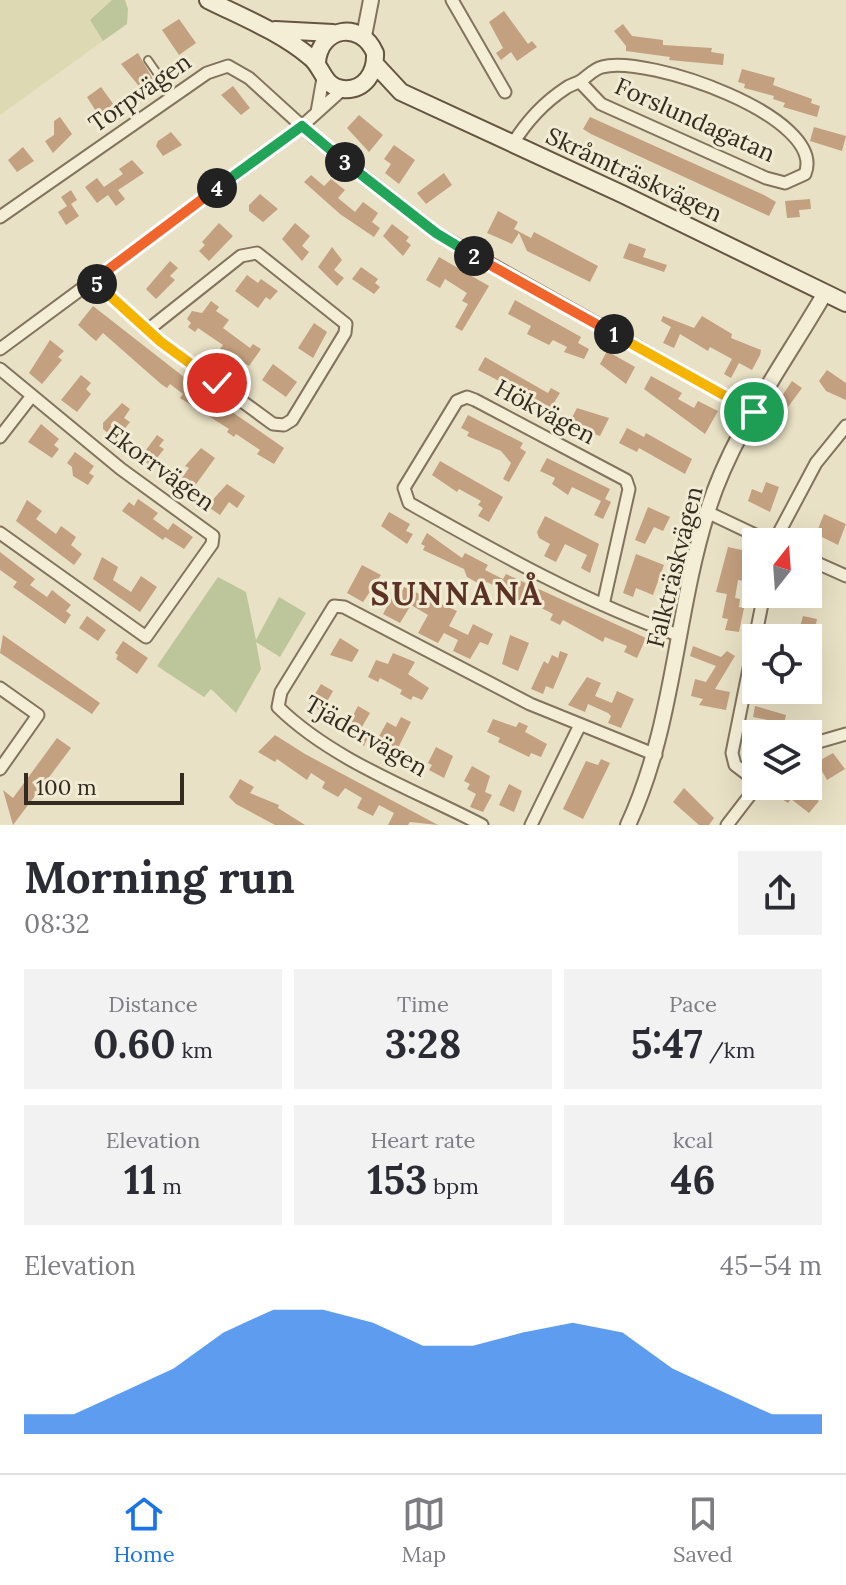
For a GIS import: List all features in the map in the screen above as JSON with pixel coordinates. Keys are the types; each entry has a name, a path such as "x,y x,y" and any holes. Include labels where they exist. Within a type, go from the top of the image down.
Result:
{"main road":[{"path":"208,0 266,29 349,88 372,74 375,53 348,33 303,34 266,29"},
{"path":"320,70 318,51 348,33"},
{"name":"Skråmträskvägen","path":"375,64 401,92"},
{"name":"Skråmträskvägen","path":"349,88 401,92 622,194 846,303"}],"street":[{"path":"452,0 505,92"},
{"path":"348,33 369,4"},
{"name":"Forslundagatan","path":"512,145 538,111 568,86 580,82 599,68 611,65 674,75 712,85 756,108 796,139 806,153 808,166 805,174 785,183 766,178 601,104 580,82"},
{"name":"Torpvägen","path":"0,217 207,73 228,66 249,78 302,126"},
{"path":"317,113 320,70"},
{"path":"0,349 349,88"},
{"path":"302,126 436,233 754,412"},
{"path":"93,281 161,342 273,424 284,425 292,420 345,333 346,324 257,253 241,256 149,329"},
{"name":"Falkträskvägen","path":"628,825 656,755 678,635 707,512 732,452 825,293"},
{"name":"Ekorrvägen","path":"0,369 121,469 213,536 212,544 146,637 0,533"},
{"path":"0,437 31,397"},
{"name":"Hökvägen","path":"603,605 629,489 626,480 475,400 467,397 457,401 404,488 409,503 493,551 603,605 678,635"},
{"path":"780,528 816,463 846,426"},
{"path":"707,512 742,528"},
{"path":"822,565 846,576"},
{"name":"Tjädervägen","path":"482,825 364,766 297,726 278,707 281,692 334,606 344,607 579,727 656,755"},
{"path":"742,771 735,765 732,753 761,608"},
{"path":"0,688 38,715 0,769"},
{"path":"531,825 579,727"},
{"path":"822,741 846,734"},
{"path":"727,825 744,800"}],"lane":[{"path":"148,60 173,96"}],"shaded area":[{"path":"0,0 112,0 90,20 103,41 0,115"}],"green space":[{"path":"112,0 125,0 127,24 103,41 90,20"},
{"path":"218,577 246,592 256,640 279,597 306,613 280,657 256,642 261,669 236,713 211,689 204,697 157,666"}],"building":[{"path":"504,11 528,44 532,41 537,47 517,61 511,52 501,60 496,53 503,48 489,22"},
{"path":"179,19 196,43 179,55 162,30"},
{"path":"623,24 632,36 663,40 663,45 712,48 711,52 724,54 723,65 669,60 670,57 626,51 626,46 614,31"},
{"path":"138,53 154,81 142,90 121,64"},
{"path":"742,69 775,78 773,85 812,99 811,103 820,106 817,117 783,107 785,103 773,99 774,96 744,88 745,84 738,82"},
{"path":"233,86 250,108 241,115 221,95"},
{"path":"101,87 114,105 99,116 87,97"},
{"path":"359,115 383,135 369,152 347,128"},
{"path":"60,117 72,134 53,153 45,141 54,135 54,121"},
{"path":"590,117 764,195 776,202 769,216 591,134 583,129"},
{"path":"814,127 846,136 842,151 810,141"},
{"path":"171,132 182,145 163,156 156,146"},
{"path":"394,145 415,160 399,184 385,173 391,164 384,159"},
{"path":"23,147 34,161 17,172 8,160"},
{"path":"132,160 144,173 118,190 125,199 116,206 108,195 97,203 85,187 97,178 104,187 123,174 119,169"},
{"path":"444,173 452,185 426,204 417,193"},
{"path":"311,175 324,186 331,179 345,190 338,198 355,212 363,202 378,213 372,222 380,228 374,237 340,214 304,182"},
{"path":"71,190 77,200 71,204 79,216 66,225 58,212 67,206 61,197"},
{"path":"260,194 278,209 263,222 249,211 249,205"},
{"path":"810,199 811,209 799,210 800,217 787,218 785,201"},
{"path":"498,211 518,222 514,229 531,238 534,232 598,266 590,282 527,251 519,233 512,244 487,233"},
{"path":"219,223 233,236 209,261 199,251 205,245 202,242"},
{"path":"295,223 310,236 302,246 309,252 302,261 282,239"},
{"path":"392,224 409,237 406,241 411,245 403,256 383,236"},
{"path":"629,243 646,249 643,257 667,265 664,272 623,258"},
{"path":"332,247 342,260 334,270 344,278 337,286 318,267"},
{"path":"439,257 489,286 462,331 455,327 468,304 462,301 467,293 445,279 440,288 426,280"},
{"path":"170,261 178,268 170,276 175,280 156,299 146,289"},
{"path":"361,267 378,279 375,283 380,287 374,294 352,279"},
{"path":"247,275 258,283 261,279 278,291 270,300 266,297 258,308 235,291"},
{"path":"515,300 581,337 578,343 589,349 584,359 564,352 567,347 553,340 549,345 527,334 531,326 508,314"},
{"path":"211,301 219,307 216,311 229,320 223,328 250,348 253,344 261,349 249,366 220,349 223,345 198,328 195,332 188,327 191,323 187,319 192,311 202,313"},
{"path":"93,306 207,395 205,397 220,408 222,405 284,448 274,464 257,454 260,450 236,434 234,437 227,432 229,429 180,398 183,394 170,384 167,388 161,384 103,333 96,341 90,336 78,325"},
{"path":"663,316 694,328 702,316 732,334 731,338 761,350 760,355 752,370 739,363 731,378 724,374 732,359 710,347 708,351 680,334 674,348 663,343 671,327 661,321"},
{"path":"314,323 327,332 313,358 298,348"},
{"path":"50,340 64,351 58,357 62,360 42,384 29,373"},
{"path":"607,351 635,367 626,384 600,364"},
{"path":"485,357 548,393 551,388 560,393 550,409 533,404 520,396 522,393 478,370"},
{"path":"273,364 297,382 286,397 262,380"},
{"path":"827,370 846,383 846,400 826,391 819,381"},
{"path":"81,375 91,383 86,389 91,394 77,412 61,400"},
{"path":"651,376 682,393 678,399 694,408 698,401 718,411 705,434 644,389"},
{"path":"792,381 802,388 771,430 763,424"},
{"path":"122,403 130,409 124,418 130,422 116,440 103,429 103,423"},
{"path":"577,408 609,418 600,436 568,425"},
{"path":"468,415 523,443 520,448 526,452 509,482 503,479 511,463 501,451 467,436 469,432 461,428"},
{"path":"41,424 59,439 54,445 59,449 52,458 28,442"},
{"path":"627,428 644,437 646,433 692,459 685,474 639,448 637,452 619,443"},
{"path":"157,435 164,440 159,446 164,449 151,466 140,458"},
{"path":"201,448 215,458 189,494 177,485 189,468 185,466"},
{"path":"75,452 94,466 89,473 94,476 88,485 73,476 72,467 67,463"},
{"path":"547,458 610,489 605,499 611,502 603,519 594,515 601,501 572,487 568,495 552,484 555,478 540,471"},
{"path":"440,461 503,497 489,522 478,516 483,508 478,505 481,501 459,489 457,492 432,475"},
{"path":"766,482 779,487 770,512 748,501 752,489 762,493"},
{"path":"227,484 245,496 237,508 229,502 220,515 207,506"},
{"path":"138,499 158,513 153,519 168,530 173,523 193,537 184,549 165,537 163,540 122,511 129,502 134,506"},
{"path":"27,500 42,511 36,519 56,534 61,526 76,537 71,545 82,554 74,565 16,521"},
{"path":"648,507 670,517 663,531 654,527 645,544 635,540"},
{"path":"389,512 410,524 406,531 413,534 407,544 381,526"},
{"path":"824,514 846,524 838,545 822,537 822,528 818,528"},
{"path":"545,516 599,544 590,573 581,568 587,555 565,544 556,562 544,556 550,544 539,538 537,532"},
{"path":"427,533 462,558 465,553 488,565 485,570 503,579 506,574 646,638 637,658 624,652 627,646 605,637 603,642 563,620 560,625 550,620 553,614 526,600 524,606 507,596 509,593 487,582 485,585 467,577 464,569 423,550 425,546 421,544"},
{"path":"728,547 742,550 742,581 738,580 735,598 740,599 739,607 744,608 739,632 725,630 728,619 722,618 727,594 716,592"},
{"path":"0,552 35,579 30,585 47,597 52,590 71,605 66,611 71,615 65,624 13,587 17,582 0,570"},
{"path":"636,554 664,565 653,595 636,588 633,597 623,593"},
{"path":"102,557 118,567 113,580 131,592 141,576 157,587 140,612 93,579"},
{"path":"362,565 381,575 363,602 347,593"},
{"path":"404,587 457,611 449,626 468,635 473,624 493,634 488,645 480,642 470,659 453,651 458,640 444,633 438,643 418,633 428,615 411,605 400,623 383,614 393,596 398,599"},
{"path":"87,616 106,630 98,641 79,628"},
{"path":"803,616 817,619 816,624 801,624"},
{"path":"3,635 100,703 92,714 0,653"},
{"path":"510,635 529,643 518,671 502,664"},
{"path":"340,638 359,650 352,662 330,655"},
{"path":"123,641 148,658 137,674 116,659 118,655 115,653"},
{"path":"693,646 721,657 727,651 735,656 715,689 730,692 726,710 699,705 703,699 691,696 695,679 706,682 716,666 690,656"},
{"path":"560,651 568,654 553,689 546,686 543,694 531,689 544,661 548,664 552,655 558,658"},
{"path":"393,653 415,662 408,674 429,688 422,700 413,696 411,700 400,694 402,690 380,678 378,682 368,677 376,660 388,664"},
{"path":"587,677 601,683 595,696 612,703 617,691 634,699 621,728 608,723 611,716 608,713 588,704 585,712 568,705"},
{"path":"321,684 333,691 328,700 331,705 325,705 321,711 309,704"},
{"path":"358,706 370,713 359,732 368,737 364,746 351,739 355,731 347,726"},
{"path":"755,706 786,715 785,720 753,717"},
{"path":"401,717 411,722 398,748 407,753 400,766 383,754 387,748 378,738 387,722 396,727"},
{"path":"493,719 516,727 519,722 528,726 525,732 547,744 541,757 531,753 529,757 498,742 500,738 487,732"},
{"path":"275,735 438,825 410,822 408,825 388,825 394,813 379,805 373,816 357,808 362,798 345,788 338,797 322,788 325,782 311,773 307,780 277,759 275,762 258,752"},
{"path":"57,738 71,748 13,825 3,790 13,798"},
{"path":"436,747 453,756 444,778 429,770 432,765 428,763"},
{"path":"833,753 845,769 827,780 822,771 822,759"},
{"path":"601,759 610,763 583,819 563,809 586,761 598,765"},
{"path":"472,766 490,776 485,792 492,795 483,812 470,807 476,794 467,789 470,784 464,781"},
{"path":"240,779 254,787 250,793 279,805 278,808 305,825 275,825 236,804 229,797"},
{"path":"509,784 522,791 514,812 499,805"},
{"path":"684,788 714,818 709,825 699,825 673,802"},
{"path":"792,800 819,801 809,813"}],"district":[{"name":"SUNNANÅ","path":"457,594"}],"route":[{"path":"217,383 161,342 93,281 302,126 436,233 754,412"}]}
